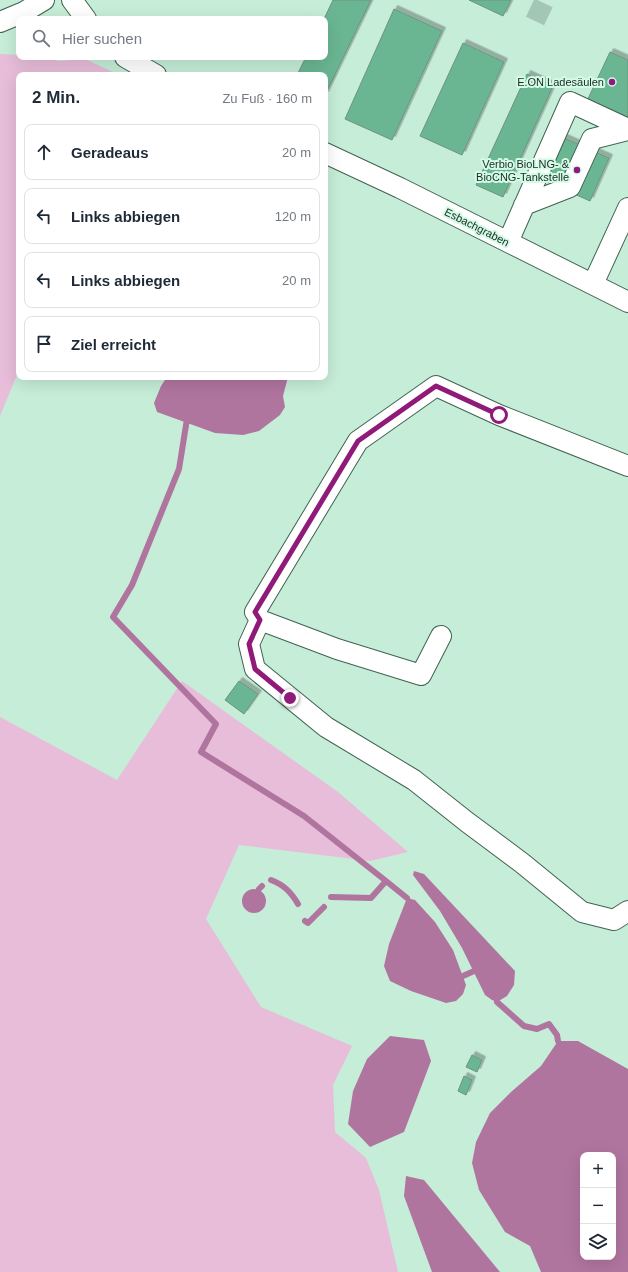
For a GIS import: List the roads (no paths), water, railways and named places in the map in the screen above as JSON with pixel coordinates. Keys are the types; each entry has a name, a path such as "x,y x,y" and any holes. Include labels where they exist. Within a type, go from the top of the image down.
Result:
{"street":[{"path":"0,22 24,12 44,0"},
{"path":"72,0 84,16"},
{"path":"130,60 151,72"},
{"path":"508,242 570,102 628,129"},
{"path":"524,205 570,187 592,139 628,129"},
{"name":"Esbachgraben","path":"328,155 400,188 627,301"},
{"path":"593,284 628,208"},
{"path":"441,636 421,675 337,649 260,620 255,612 358,441 436,386 499,415 628,466"},
{"path":"260,620 249,644 255,669 326,727 414,780 522,863 582,912 614,920 628,911"}],"waterway":[{"path":"187,419 179,469 132,585 113,617 216,724 201,752 304,816 386,881"},
{"path":"271,880 287,889 298,904"},
{"path":"331,897 371,898 386,881 407,898"},
{"path":"259,889 262,886"},
{"path":"305,921 308,923 324,907"},
{"path":"463,976 474,971"},
{"path":"497,1002 524,1026 537,1029 549,1024 557,1035 558,1041"}],"tunnel":[{"path":"535,21 545,0"}],"place":[{"name":"E.ON Ladesäulen","path":"612,82"},
{"name":"Verbio BioLNG- & BioCNG-Tankstelle","path":"577,170"}]}
